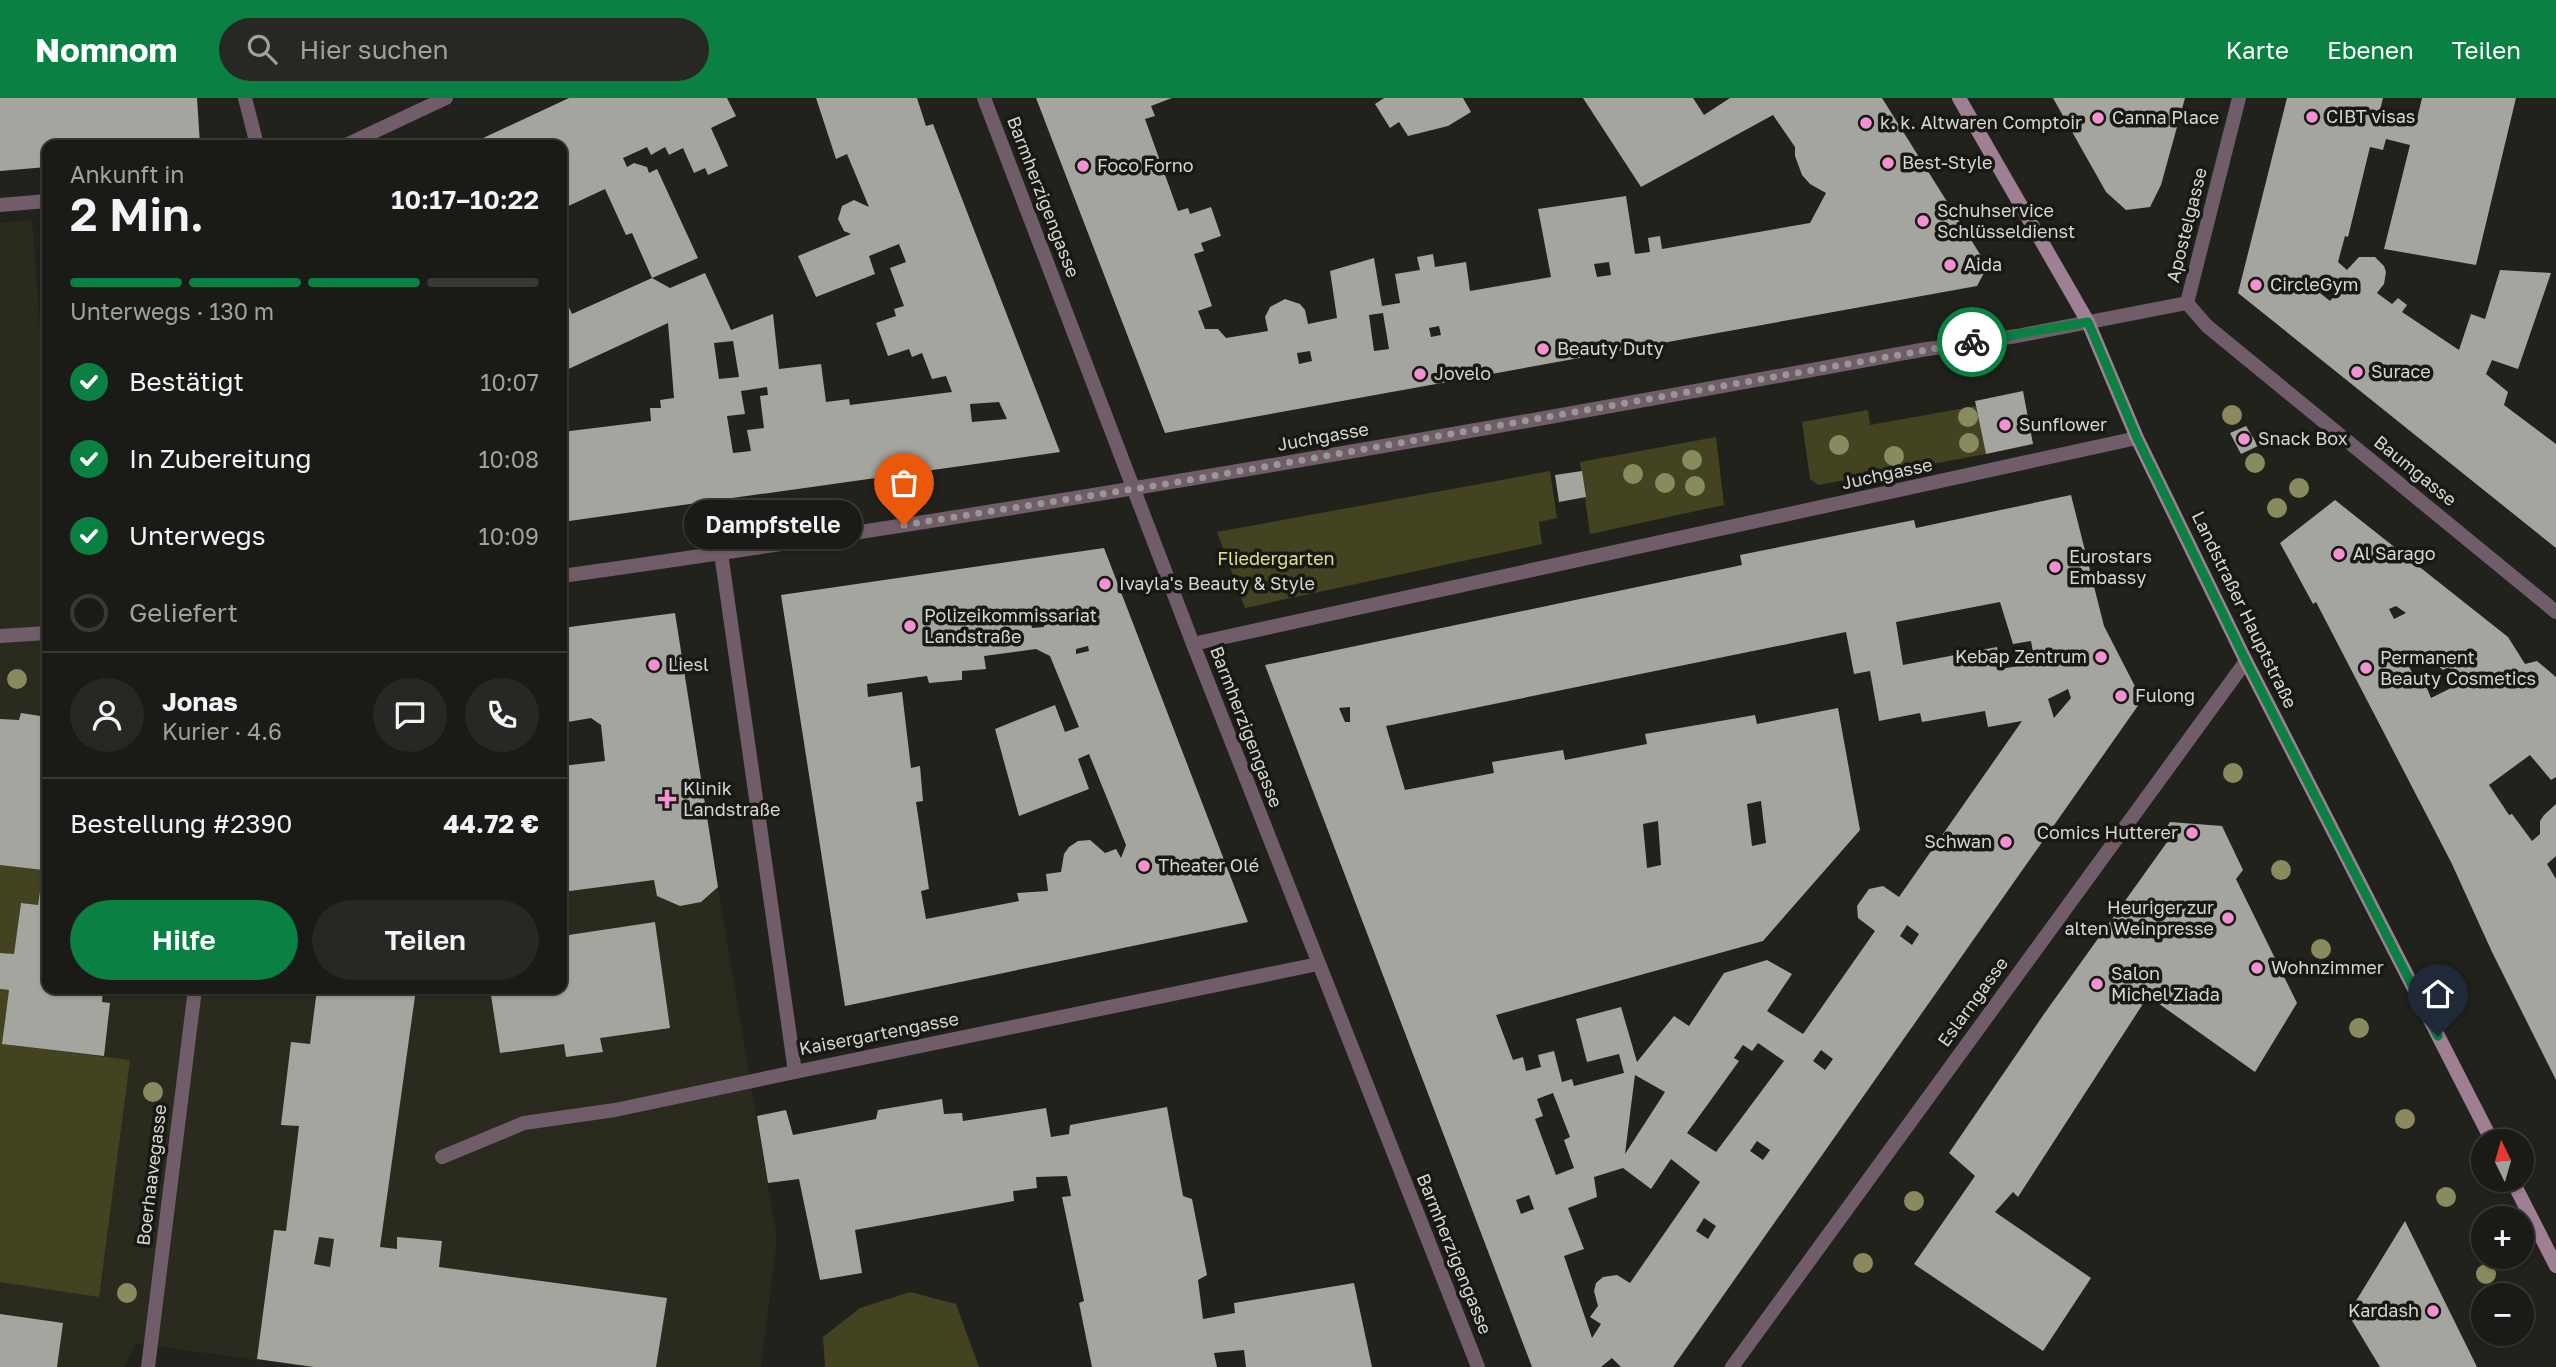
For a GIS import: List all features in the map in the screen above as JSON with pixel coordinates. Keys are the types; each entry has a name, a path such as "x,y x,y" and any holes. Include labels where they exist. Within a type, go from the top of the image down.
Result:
{"main road":[{"name":"Landstraßer Hauptstraße","path":"1959,98 2088,322 2137,438 2246,661 2486,1129"},
{"path":"2518,1192 2556,1266"}],"street":[{"path":"245,98 256,140"},
{"path":"357,140 446,98"},
{"name":"Barmherzigengasse","path":"984,98 1193,644 1478,1367"},
{"name":"Apostelgasse","path":"2088,322 2187,303 2239,98"},
{"path":"0,205 42,201"},
{"name":"Baumgasse","path":"2187,303 2207,326 2556,612"},
{"name":"Juchgasse","path":"567,575 1135,489 2088,322"},
{"name":"Juchgasse","path":"1193,644 2137,438"},
{"name":"Kaisergartengasse","path":"721,554 795,1072 1318,964"},
{"path":"0,636 42,633"},
{"name":"Eslarngasse","path":"1732,1367 2246,661"},
{"name":"Boerhaavegasse","path":"148,1367 194,994"},
{"path":"442,1157 524,1122 614,1110 795,1072"}],"shaded area":[{"name":"Klinik Landstraße","path":"32,220 42,349 42,994 567,994 567,809 701,789 777,1239 761,1367 305,1367 135,1343 125,1367 0,1367 0,223"}],"green space":[{"path":"1976,406 1986,454 1818,485 1810,479 1802,422 1868,410 1870,425"},
{"path":"1716,437 1724,505 1590,534 1580,462"},
{"name":"Fliedergarten","path":"1550,471 1557,518 1539,522 1542,544 1245,608 1217,532"},
{"path":"0,865 42,870 38,905 21,903 14,954 0,953"},
{"path":"0,989 9,990 2,1044 130,1060 99,1297 0,1282"},
{"path":"910,1292 956,1304 979,1367 825,1367 823,1337 860,1308"}],"building":[{"path":"0,98 197,98 200,140 42,140 42,167 0,171"},
{"path":"569,98 727,98 736,116 711,128 728,166 708,175 705,168 694,173 683,148 669,155 665,147 651,155 647,147 623,158 627,167 634,163 647,167 649,173 657,169 698,258 652,278 632,233 626,235 605,189 567,207 567,140 479,140"},
{"path":"816,98 917,98 926,126 933,124 1060,452 567,521 567,431 651,421 650,408 661,408 660,400 674,398 668,323 567,370 567,302 572,314 652,278 670,288 705,273 731,330 773,314 779,369 821,364 826,402 849,399 850,405 952,392 946,376 932,379 922,353 912,357 909,349 888,356 876,323 896,316 894,309 904,306 890,268 906,262 899,244 869,256 875,274 816,297 798,256 851,234 844,231 838,219 842,206 854,200 869,207 847,154 836,159","holes":["733,341 739,377 719,379 714,343","767,387 768,395 760,396 764,428 747,430 751,451 733,453 727,416 745,414 741,391","999,402 1007,419 972,422 970,404"]},
{"path":"1036,98 1172,98 1151,106 1155,116 1145,119 1178,211 1188,208 1190,214 1211,207 1221,236 1201,243 1204,251 1194,254 1212,306 1198,311 1205,329 1218,329 1226,338 1268,331 1265,317 1270,307 1285,299 1300,304 1305,310 1308,324 1337,318 1330,271 1374,258 1382,306 1400,303 1395,274 1420,270 1417,257 1433,254 1435,267 1466,262 1470,291 1551,277 1538,209 1626,196 1635,254 1650,252 1648,238 1660,236 1662,249 1810,223 1826,193 1810,184 1802,175 1795,156 1795,147 1773,115 1641,187 1583,98 1693,98 1704,115 1730,98 1882,98 1983,259 1984,273 1977,286 1165,433","holes":["1609,262 1611,275 1597,277 1594,264","1383,313 1389,349 1374,351 1369,315","1439,326 1441,335 1431,337 1429,328","1310,351 1312,361 1299,364 1297,353"]},
{"path":"1384,98 1463,98 1471,112 1448,126 1408,136 1399,122 1390,128 1375,104"},
{"path":"2053,98 2185,98 2161,185 2150,207 2126,210 2106,192"},
{"path":"2287,98 2383,98 2380,110 2417,119 2422,98 2516,98 2476,265 2384,249 2410,145 2386,139 2383,150 2370,147 2348,237 2345,236 2338,262 2347,270 2359,257 2375,257 2386,272 2384,284 2377,293 2392,304 2398,298 2407,305 2402,312 2459,350 2471,314 2485,319 2500,270 2551,273 2518,369 2492,360 2486,374 2508,392 2504,405 2556,444 2556,548 2238,293","holes":["2329,284 2338,292 2330,301 2320,293"]},
{"name":"Sunflower","path":"2023,391 2033,444 1986,454 1975,401"},
{"path":"2246,426 2258,446 2241,454 2230,433"},
{"path":"1582,471 1586,497 1559,502 1555,475"},
{"path":"2071,495 2104,626 2142,700 1673,1367 1621,1367 1612,1358 1601,1367 1532,1367 1265,665 1742,565 1740,555 1914,520 1916,528","holes":["2000,602 2013,644 2031,641 2035,663 2001,669 1997,647 1903,665 1896,622","1846,632 1854,674 1870,671 1879,721 1920,713 1922,722 1985,711 1988,727 2022,721 1899,897 1883,886 1869,889 1857,906 1858,918 1875,931 1803,1034 1767,1011 1792,974 1767,960 1724,973 1689,1026 1674,1016 1637,1062 1621,1007 1576,1019 1587,1062 1619,1054 1624,1073 1574,1086 1572,1079 1562,1082 1554,1051 1538,1055 1541,1067 1526,1071 1523,1057 1513,1060 1496,1015 1763,941 1860,830 1838,708 1757,724 1755,715 1645,734 1647,744 1565,760 1563,750 1492,762 1494,773 1405,790 1386,726","2068,689 2071,698 2054,718 2048,699","1350,707 1350,722 1345,722 1339,708","1761,801 1766,843 1752,846 1747,804","1658,821 1661,865 1647,868 1643,824","1907,925 1919,934 1912,945 1900,936","1758,1043 1784,1061 1716,1152 1687,1133 1739,1061 1734,1058 1743,1045 1752,1051","1821,1050 1833,1059 1825,1070 1813,1061","1635,1075 1665,1092 1625,1154","1553,1093 1570,1137 1564,1140 1574,1168 1556,1175 1535,1119 1543,1116 1537,1099","1757,1141 1770,1150 1763,1160 1750,1151","1671,1159 1700,1182 1630,1283 1617,1275 1603,1277 1596,1283 1594,1291 1598,1306 1590,1317 1601,1324 1592,1338 1564,1256 1584,1249 1568,1208 1597,1197 1594,1177 1623,1168 1651,1189","1529,1195 1534,1209 1521,1214 1516,1200","1704,1218 1716,1226 1708,1239 1696,1231"]},
{"path":"2335,500 2508,637 2525,664 2537,661 2556,677 2556,777 2551,780 2530,755 2489,785 2509,815 2512,814 2532,841 2540,834 2540,821 2556,804 2556,856 2547,864 2556,879 2556,1080 2492,952 2451,862 2316,602 2313,604 2280,543","holes":["2396,606 2406,613 2394,619 2389,609","2419,651 2443,670 2449,667 2457,685 2431,698 2424,681 2418,684 2405,659"]},
{"path":"1104,548 1248,922 845,1006 781,595","holes":["1044,622 1044,627 1032,628 1031,623","1088,646 1089,651 1076,654 1076,649","1036,649 1050,656 1079,727 1065,732 1055,705 995,729 1019,816 1089,789 1078,759 1089,754 1126,845 1121,858 1116,849 1105,853 1090,840 1078,841 1064,854 1061,872 1046,874 1048,891 1017,893 1019,901 926,919 921,891 929,889 916,802 923,801 920,766 911,768 902,692 868,697 867,684 927,676 929,683 962,680 962,671 986,669 984,656"]},
{"path":"675,613 718,887 701,902 680,906 657,896 654,880 567,891 567,765 605,761 601,725 591,718 567,722 567,627"},
{"path":"21,713 42,716 42,870 0,865 0,719 19,720"},
{"path":"2170,822 2222,826 2243,870 2236,879 2297,1003 2255,1072 2148,996 2018,1197 2013,1192 1995,1212 2091,1278 2043,1351 1914,1264 1975,1176 1949,1153 2170,838 2163,833"},
{"path":"42,877 42,994 103,994 102,1002 110,1003 104,1056 2,1044 9,990 0,989 0,953 14,954 21,903 38,905"},
{"path":"655,922 670,1028 600,1038 603,1052 566,1057 564,1044 500,1053 491,994 567,994 567,935"},
{"path":"316,994 415,994 380,1247 397,1249 397,1237 442,1241 439,1267 667,1298 656,1367 314,1367 257,1359 274,1230 286,1231 299,1126 281,1125 291,1042 310,1044","holes":["319,1237 334,1239 330,1267 314,1264"]},
{"path":"942,1099 944,1114 962,1113 963,1121 1046,1108 1051,1137 1069,1134 1070,1125 1167,1107 1183,1196 1192,1199 1207,1275 1198,1280 1203,1319 1235,1313 1234,1303 1354,1283 1372,1367 1246,1367 1244,1350 1214,1353 1217,1367 1092,1367 1079,1303 1084,1301 1062,1197 1071,1196 1067,1176 1036,1177 1037,1188 1013,1191 1014,1201 855,1230 862,1273 820,1280 799,1179 768,1183 757,1116 786,1110 793,1135 876,1119 878,1110"},
{"path":"2405,1221 2477,1367 2380,1367 2348,1314"},
{"path":"0,1314 63,1323 57,1367 0,1367"}],"way so far":[{"path":"904,525 1178,482 1972,342"}],"place":[{"name":"CIBT visas","path":"2312,117"},
{"name":"Canna Place","path":"2098,118"},
{"name":"k. k. Altwaren Comptoir","path":"1866,123"},
{"name":"Best-Style","path":"1888,163"},
{"name":"Foco Forno","path":"1083,166"},
{"name":"Schuhservice Schlüsseldienst","path":"1923,221"},
{"name":"Aida","path":"1950,265"},
{"name":"CircleGym","path":"2256,285"},
{"name":"Beauty Duty","path":"1543,349"},
{"name":"Surace","path":"2357,372"},
{"name":"Jovelo","path":"1420,374"},
{"name":"Sunflower","path":"2005,425"},
{"name":"Snack Box","path":"2244,439"},
{"name":"Dampfstelle","path":"904,525"},
{"name":"Al Sarago","path":"2339,554"},
{"name":"Eurostars Embassy","path":"2055,567"},
{"name":"Ivayla's Beauty & Style","path":"1105,584"},
{"name":"Polizeikommissariat Landstraße","path":"910,626"},
{"name":"Kebap Zentrum","path":"2101,657"},
{"name":"Liesl","path":"654,665"},
{"name":"Permanent Beauty Cosmetics","path":"2366,668"},
{"name":"Fulong","path":"2121,696"},
{"name":"Klinik Landstraße","path":"667,799"},
{"name":"Comics Hutterer","path":"2192,833"},
{"name":"Schwan","path":"2006,842"},
{"name":"Theater Olé","path":"1144,866"},
{"name":"Heuriger zur alten Weinpresse","path":"2228,918"},
{"name":"Wohnzimmer","path":"2257,968"},
{"name":"Salon Michel Ziada","path":"2097,984"},
{"name":"Kardash","path":"2433,1311"}],"route":[{"path":"1972,342 2088,322 2137,438 2246,661 2438,1036"}]}
